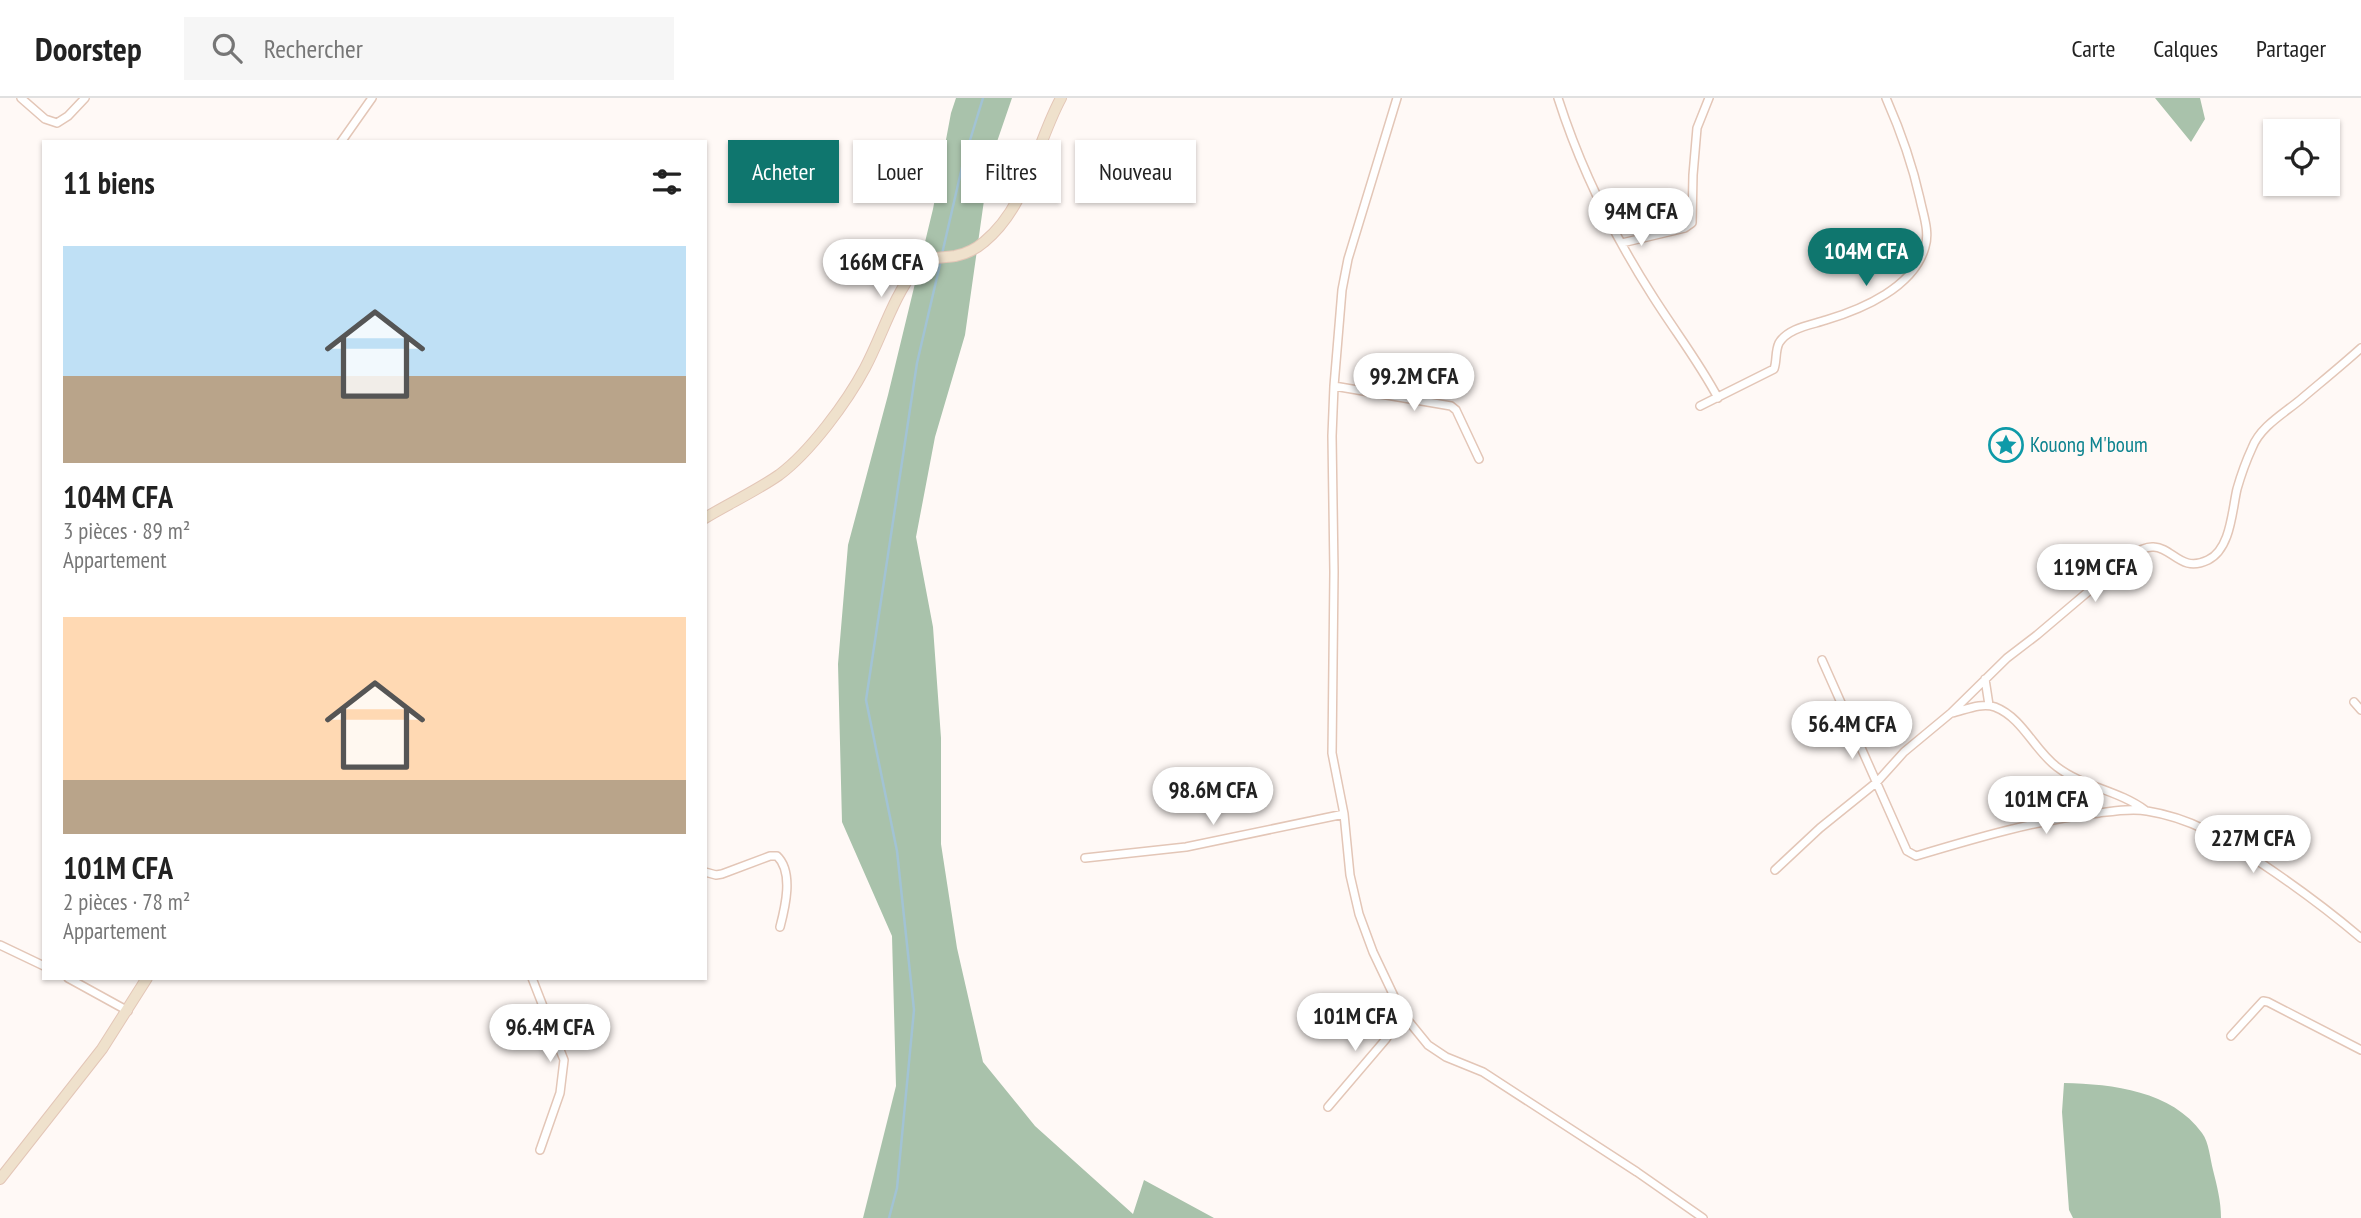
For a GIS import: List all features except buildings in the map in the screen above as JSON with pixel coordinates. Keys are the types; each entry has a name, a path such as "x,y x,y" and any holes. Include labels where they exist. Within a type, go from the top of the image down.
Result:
{"street":[{"path":"21,98 45,119 57,123 68,116 85,98"},
{"path":"342,140 372,98"},
{"path":"707,516 782,473 820,434 855,386 905,287 922,263 929,259 967,252 984,243 1001,224 1028,179 1061,98"},
{"path":"1397,98 1348,259 1342,289 1334,386 1332,753 1344,814 1350,874 1359,914 1402,1013 1418,1034 1437,1051 1483,1072 1627,1165 1703,1218"},
{"path":"1558,98 1567,130 1622,243 1650,293 1693,355 1718,398"},
{"path":"1622,243 1685,228 1692,223 1697,128 1709,98"},
{"path":"1700,406 1774,369 1780,342 1789,334 1896,288 1920,257 1926,240 1917,185 1910,156 1886,98"},
{"path":"1775,870 1820,828 1877,782 1904,752 1951,713 2007,658 2116,567 2144,548 2162,549 2183,562 2198,563 2217,553 2225,540 2253,444 2262,432 2361,348"},
{"path":"1334,386 1451,406 1460,417 1479,459"},
{"path":"1822,660 1907,851 1916,856 2060,818 2111,811 2145,810 2189,821 2221,837 2296,886 2361,938"},
{"path":"1985,679 1989,705"},
{"path":"2354,702 2361,710"},
{"path":"1951,713 1989,705 1998,708 2019,724 2059,769 2077,779 2122,795 2145,810"},
{"path":"1085,858 1186,847 1344,814"},
{"path":"707,873 722,874 770,856 777,856 783,862 786,883 785,909 780,928"},
{"path":"0,945 42,965"},
{"path":"72,980 128,1011"},
{"path":"0,1179 102,1049 146,980"},
{"path":"533,980 564,1060 561,1093 540,1150"},
{"path":"2231,1036 2263,1002 2268,1002 2361,1050"},
{"path":"1328,1107 1386,1039 1402,1013"}],"green space":[{"path":"956,98 1012,98 998,140 961,140 961,203 984,203 965,335 935,437 916,537 933,627 941,738 941,844 957,948 983,1062 1035,1126 1133,1214 1144,1180 1214,1218 863,1218 896,1086 892,936 842,822 838,664 848,545 888,395 934,203 947,203 946,140"},
{"path":"2155,98 2200,98 2205,119 2191,142"},
{"path":"2064,1083 2102,1085 2140,1093 2175,1108 2189,1119 2202,1133 2208,1146 2221,1218 2073,1218 2069,1210 2062,1112"}],"waterway":[{"path":"942,254 963,163 983,98"},
{"path":"889,1218 897,1188 914,1010 897,851 866,700 917,363 941,260"}],"place":[{"name":"Kouong M'boum","path":"2006,445"}]}
